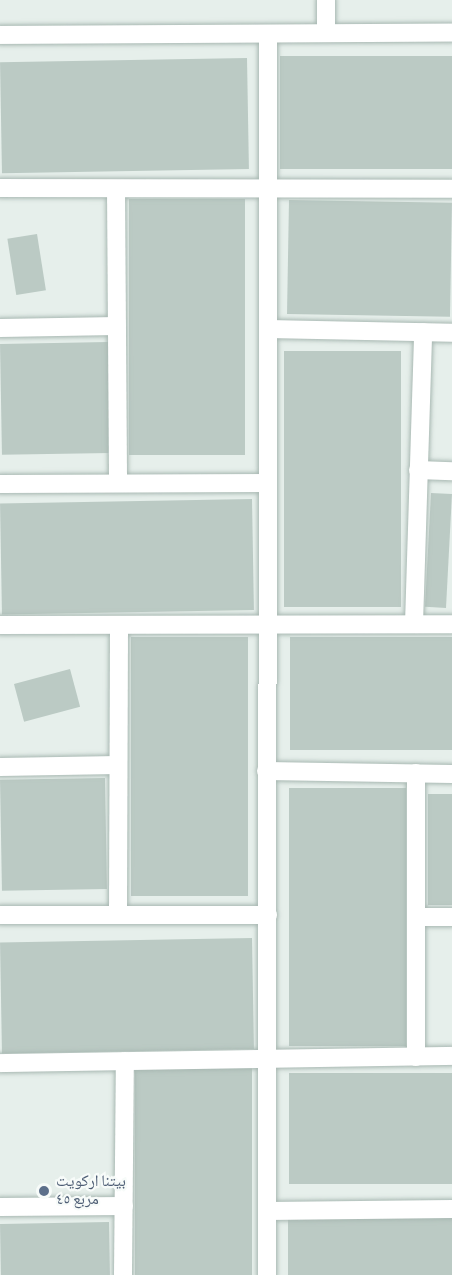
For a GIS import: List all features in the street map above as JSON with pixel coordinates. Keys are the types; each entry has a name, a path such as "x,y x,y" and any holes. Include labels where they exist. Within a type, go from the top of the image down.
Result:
{"street":[{"path":"326,0 326,32"},
{"path":"0,35 452,33"},
{"path":"267,1275 268,34"},
{"path":"0,188 452,189"},
{"path":"116,189 118,483"},
{"path":"0,328 117,327"},
{"path":"268,329 452,333"},
{"path":"414,624 423,333"},
{"path":"418,470 452,471"},
{"path":"0,484 268,483"},
{"path":"0,625 452,624"},
{"path":"118,914 119,625"},
{"path":"0,767 118,765"},
{"path":"266,771 452,774"},
{"path":"416,773 416,1057"},
{"path":"0,915 268,915"},
{"path":"416,917 452,917"},
{"path":"0,1063 452,1056"},
{"path":"123,1275 125,1061"},
{"path":"0,1207 124,1206"},
{"path":"267,1211 452,1209"}],"building":[{"path":"280,56 452,56 452,169 280,169"},
{"path":"247,58 249,169 2,173 0,62"},
{"path":"129,199 245,199 245,455 129,455"},
{"path":"289,200 452,203 450,317 287,314"},
{"path":"37,234 46,290 16,295 7,239"},
{"path":"108,342 110,453 2,455 0,344"},
{"path":"284,351 401,351 401,607 284,607"},
{"path":"431,493 452,494 446,608 425,607"},
{"path":"252,499 254,610 2,614 0,503"},
{"path":"131,637 248,637 248,896 131,896"},
{"path":"290,637 452,637 452,750 290,750"},
{"path":"70,669 80,707 24,722 14,684"},
{"path":"105,778 107,889 2,891 0,780"},
{"path":"289,788 406,788 406,1046 289,1046"},
{"path":"428,794 452,794 452,905 428,905"},
{"path":"252,938 254,1049 2,1053 0,942"},
{"path":"135,1067 252,1067 252,1275 135,1275"},
{"path":"289,1073 452,1073 452,1184 289,1184"},
{"path":"288,1216 452,1216 452,1275 288,1275"},
{"path":"109,1222 110,1275 1,1275 0,1224"}],"place":[{"name":"بيتنا اركويت مربع ٤٥","path":"44,1191"}]}
